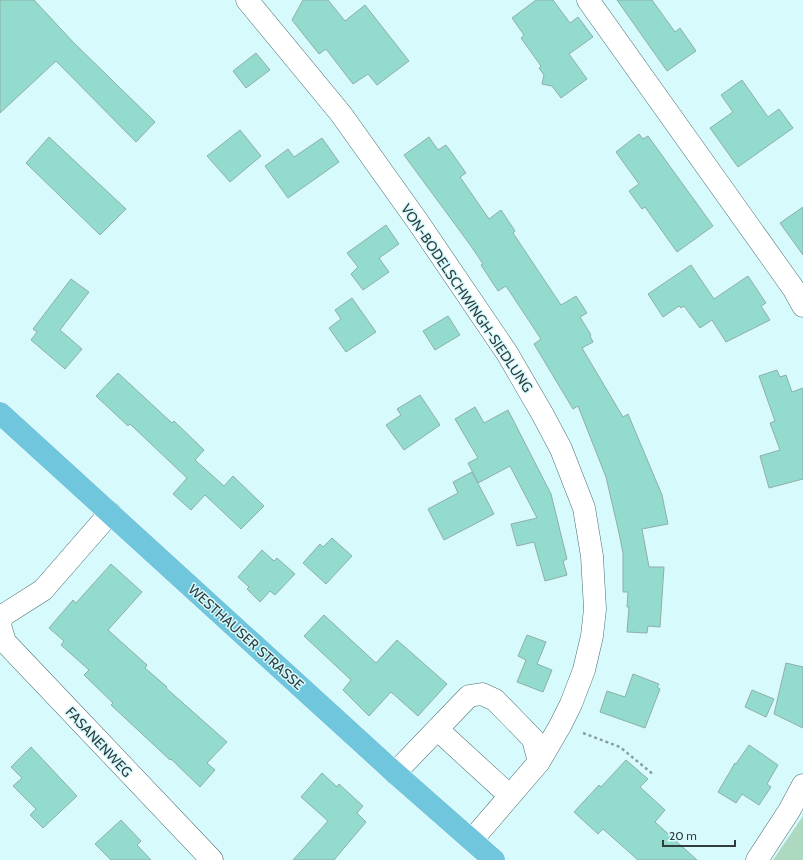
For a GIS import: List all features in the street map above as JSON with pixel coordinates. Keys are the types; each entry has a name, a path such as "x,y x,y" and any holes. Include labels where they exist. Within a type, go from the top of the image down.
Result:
{"main road":[{"name":"WESTHAUSER STRASSE","path":"0,413 395,773 494,860"}],"street":[{"name":"VON-BODELSCHWINGH-SIEDLUNG","path":"247,0 341,114 418,222 507,353 561,449 584,508 592,556 595,609 592,636 584,670 571,704 539,762 472,840"},
{"path":"588,0 793,288 803,306"},
{"name":"FASANENWEG","path":"110,513 43,590 1,615 0,625 5,642 212,860"},
{"path":"395,773 469,696 482,694 495,700 533,739 539,762"},
{"path":"437,729 510,796"},
{"path":"757,860 789,811 803,785"}],"path":[{"path":"560,726 570,728 620,747 654,775"}],"green space":[{"path":"803,816 803,860 773,860"}],"building":[{"path":"0,0 34,0 74,43 155,122 136,142 56,61 0,113"},
{"path":"303,0 328,0 345,21 365,5 409,61 377,85 368,74 353,84 326,49 319,54 292,20"},
{"path":"536,0 553,0 570,23 578,17 593,37 569,54 587,79 561,98 552,86 542,84 544,75 539,68 541,66 521,38 524,35 512,18"},
{"path":"617,0 652,0 675,32 680,28 696,51 667,71"},
{"path":"256,53 270,70 246,88 233,71"},
{"path":"742,80 768,117 779,109 793,128 738,167 710,128 733,112 721,95"},
{"path":"240,130 261,156 230,182 207,156"},
{"path":"639,134 643,139 648,136 713,226 677,252 645,207 642,209 629,191 639,184 616,152"},
{"path":"49,137 126,209 100,235 26,163"},
{"path":"429,137 438,150 446,145 466,173 460,177 489,219 501,210 515,231 513,233 561,305 576,296 587,313 580,317 591,335 590,336 593,342 582,348 623,417 628,414 662,495 668,524 642,529 649,567 664,567 660,627 648,626 647,633 627,632 629,607 627,607 628,592 623,592 623,553 619,533 606,477 578,406 573,409 534,344 541,339 506,286 498,291 481,265 483,264 471,246 404,155"},
{"path":"322,138 339,162 288,198 265,166 288,149 294,157"},
{"path":"803,207 803,255 780,223"},
{"path":"386,225 399,244 379,258 389,272 363,290 351,274 358,267 347,253"},
{"path":"691,265 714,299 748,276 766,303 761,306 770,320 726,342 712,320 700,328 684,306 681,308 679,306 663,317 648,294"},
{"path":"71,279 89,292 60,330 82,349 65,369 31,340 37,332 33,329"},
{"path":"352,298 376,332 346,352 329,328 341,319 335,310"},
{"path":"448,316 460,335 435,350 423,331"},
{"path":"777,370 780,377 786,375 792,392 803,388 803,479 769,488 760,456 780,450 770,423 775,421 759,376"},
{"path":"118,373 172,423 174,421 204,450 195,460 224,486 233,476 264,506 241,529 205,495 191,510 173,494 187,478 130,424 128,426 96,396"},
{"path":"420,395 440,425 404,450 386,425 401,415 397,409"},
{"path":"475,407 484,423 508,410 551,494 567,559 563,561 567,575 545,581 534,542 517,546 511,524 537,518 510,466 478,483 468,463 478,458 455,419"},
{"path":"472,472 494,514 444,540 428,509 458,493 453,482"},
{"path":"332,538 352,556 326,584 303,563 320,544 323,547"},
{"path":"262,550 274,561 277,558 295,574 275,595 270,591 260,602 247,589 249,587 238,577"},
{"path":"111,564 142,592 108,630 147,665 145,668 167,687 166,688 227,742 207,763 215,770 200,787 111,705 113,703 84,675 89,670 61,645 64,641 49,628 73,600 76,603"},
{"path":"324,615 376,663 397,640 447,684 418,716 391,692 369,716 343,690 351,680 304,636"},
{"path":"527,635 546,642 537,664 552,670 543,692 517,682 526,660 518,656"},
{"path":"786,663 803,667 803,728 774,714"},
{"path":"633,674 659,684 657,687 660,689 645,728 600,712 607,691 625,697"},
{"path":"752,690 774,699 766,717 745,707"},
{"path":"749,745 778,765 767,784 771,787 759,805 742,794 736,803 718,792 735,763 736,764"},
{"path":"31,747 77,796 43,828 30,815 36,809 13,786 22,778 11,767"},
{"path":"626,760 648,779 640,787 665,810 655,822 697,860 638,860 603,829 598,834 574,812 599,785 601,787"},
{"path":"322,773 337,787 339,784 363,806 357,813 366,822 334,860 293,860 328,821 301,797"},
{"path":"121,820 141,841 137,845 151,860 111,860 95,844"}]}
